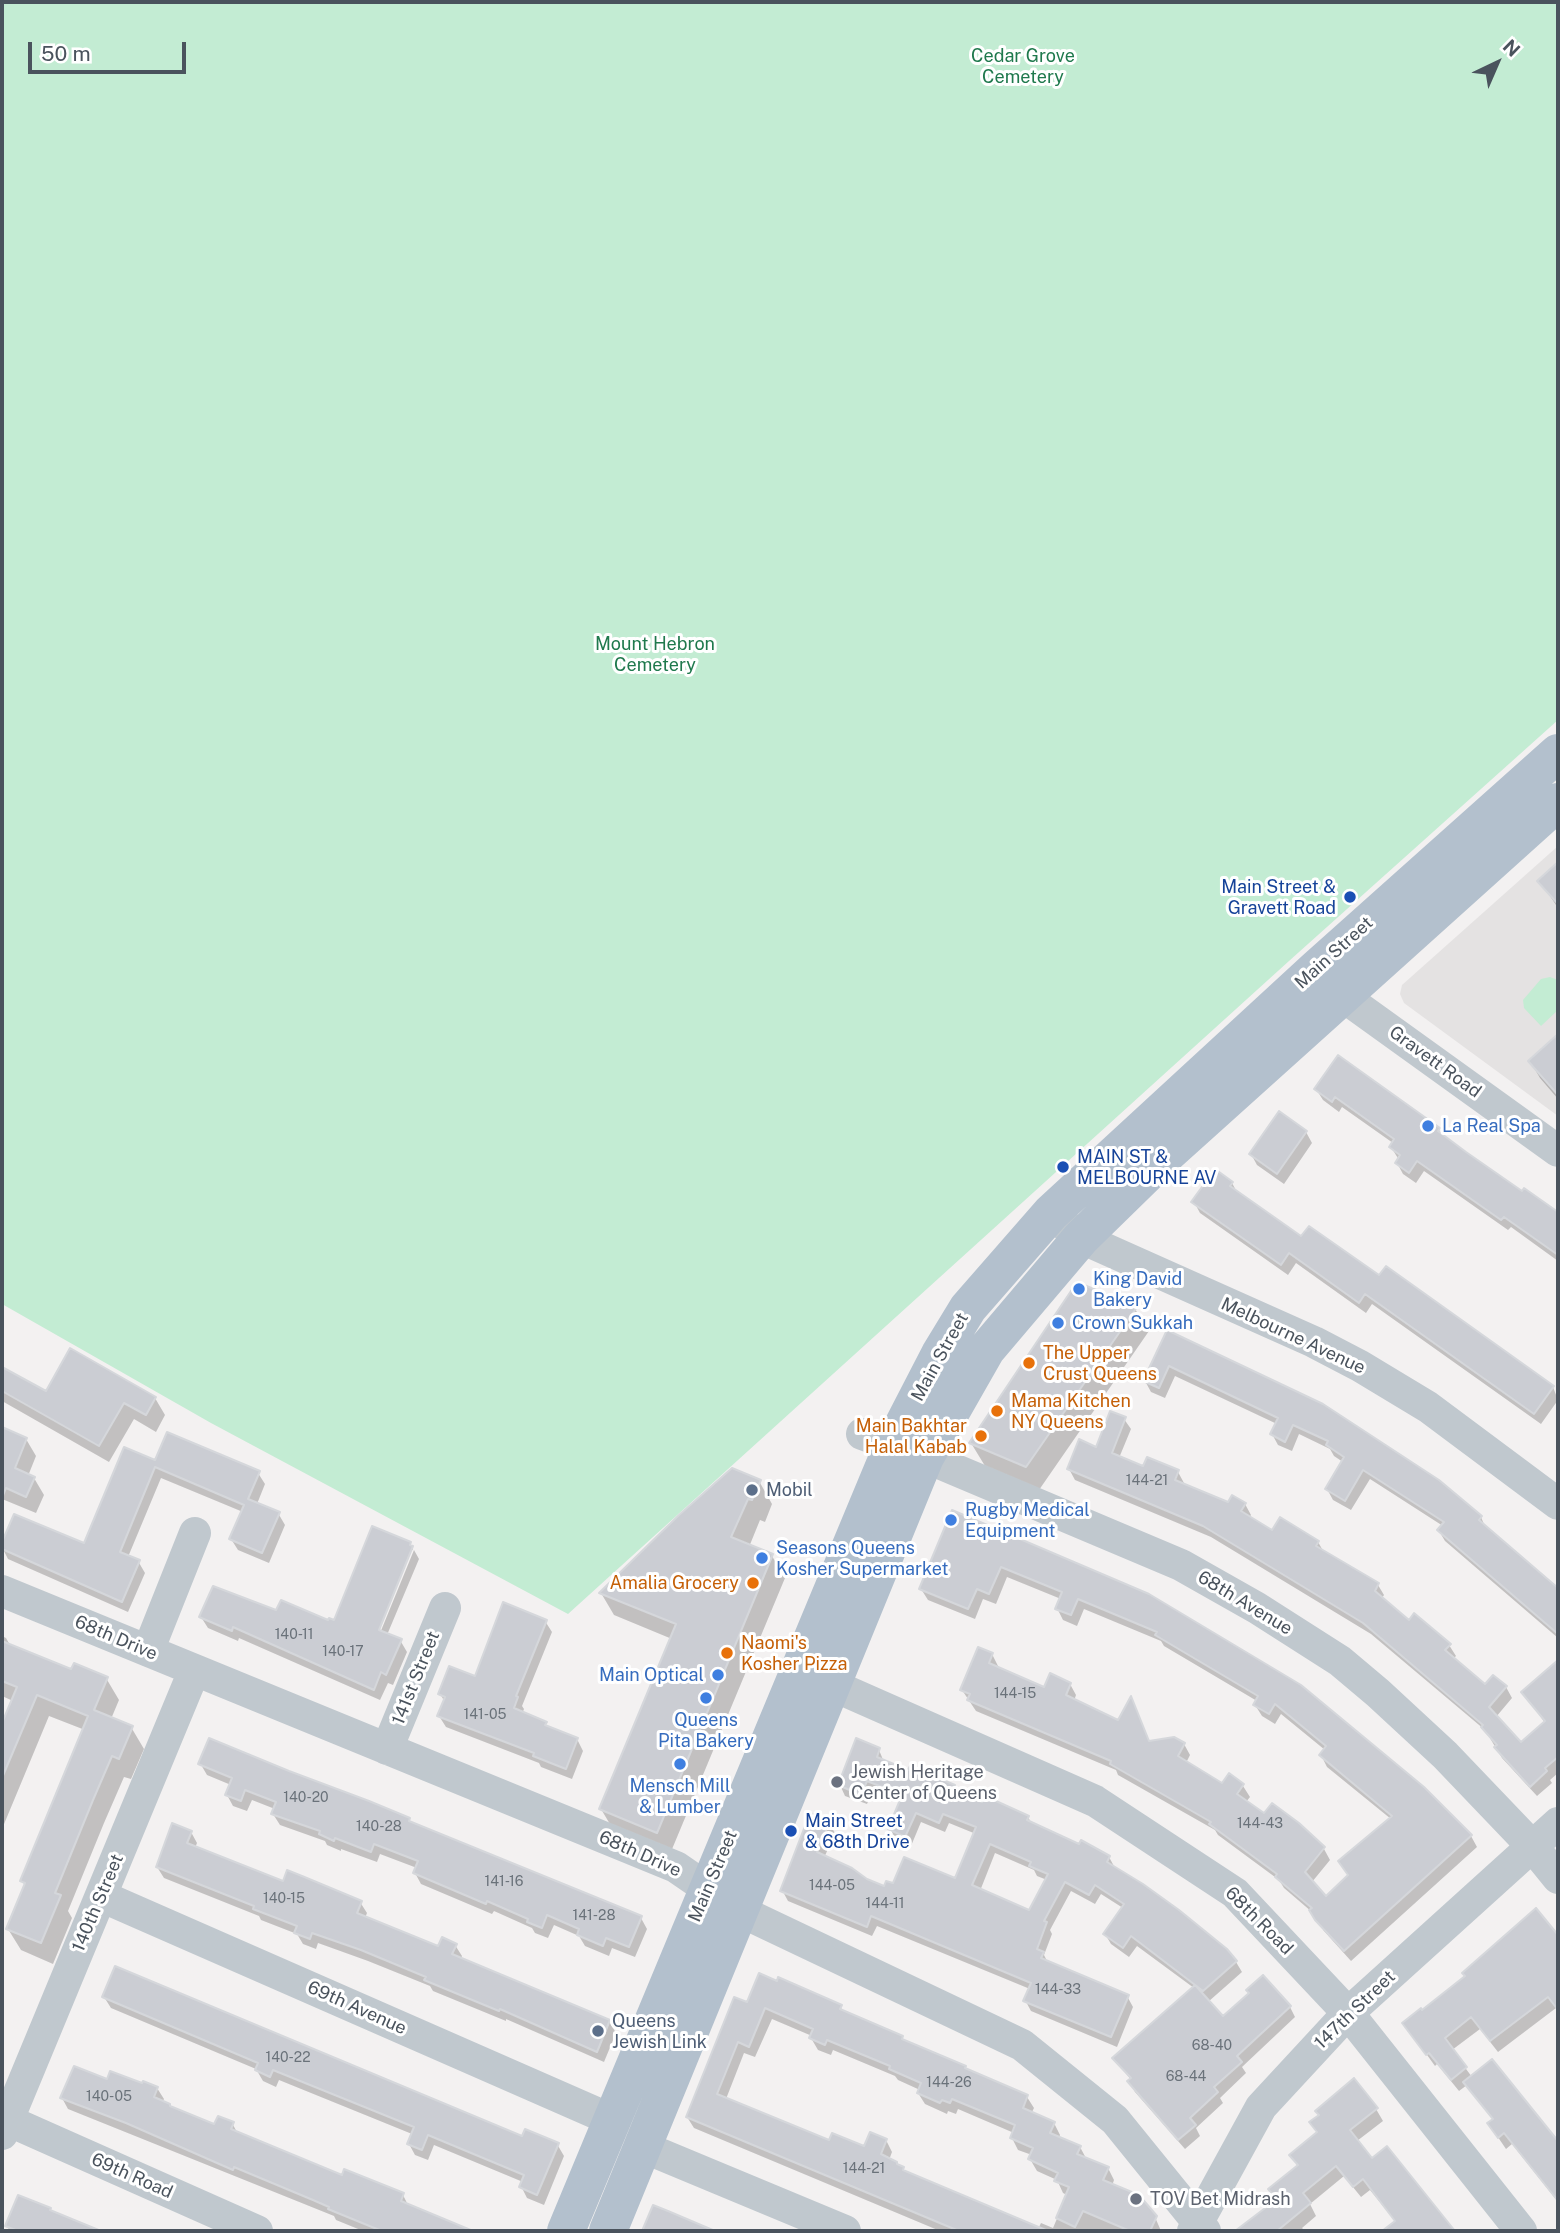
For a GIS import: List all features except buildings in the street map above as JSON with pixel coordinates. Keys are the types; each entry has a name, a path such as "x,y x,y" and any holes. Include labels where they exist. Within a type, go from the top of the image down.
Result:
{"main road":[{"name":"Main Street","path":"566,2231 893,1445 940,1354 968,1308 1051,1213 1316,969 1558,753"},
{"name":"Main Street","path":"608,2231 832,1685 893,1445 986,1350 1081,1238 1168,1153 1558,802"}],"street":[{"name":"Gravett Road","path":"1316,969 1344,997 1558,1151"},
{"name":"Melbourne Avenue","path":"1051,1213 1081,1238 1314,1342 1360,1366 1428,1407 1558,1504"},
{"name":"68th Avenue","path":"893,1445 1181,1565 1267,1614 1340,1661 1378,1692 1445,1755 1532,1846 1558,1878"},
{"path":"148,1651 195,1533"},
{"name":"68th Drive","path":"2,1591 676,1867 740,1911 1022,2045 1115,2120 1199,2228"},
{"name":"141st Street","path":"387,1749 445,1608"},
{"name":"140th Street","path":"5,2127 194,1671"},
{"name":"68th Road","path":"832,1685 1095,1801 1236,1893 1348,2013 1521,2231"},
{"name":"147th Street","path":"1199,2228 1261,2106 1348,2013 1558,1823"},
{"name":"69th Avenue","path":"102,1896 612,2120"},
{"name":"69th Road","path":"5,2127 257,2231"},
{"path":"643,2147 845,2231"}],"shaded area":[{"path":"1558,846 1558,1116 1404,1003 1400,994 1402,985"}],"green space":[{"name":"Mount Hebron Cemetery","path":"2,2 1558,2 1558,720 568,1614 211,1423 2,1304"},
{"path":"1550,977 1558,980 1558,1010 1541,1026 1524,1008 1523,1000 1541,979"}],"place":[{"name":"Main Street & Gravett Road","path":"1350,897"},
{"name":"La Real Spa","path":"1428,1126"},
{"name":"MAIN ST & MELBOURNE AV","path":"1063,1167"},
{"name":"King David Bakery","path":"1079,1289"},
{"name":"Crown Sukkah","path":"1058,1323"},
{"name":"The Upper Crust Queens","path":"1029,1363"},
{"name":"Mama Kitchen NY Queens","path":"997,1411"},
{"name":"Main Bakhtar Halal Kabab","path":"981,1436"},
{"name":"Mobil","path":"752,1490"},
{"name":"Rugby Medical Equipment","path":"951,1520"},
{"name":"Seasons Queens Kosher Supermarket","path":"762,1558"},
{"name":"Amalia Grocery","path":"753,1583"},
{"name":"Naomi's Kosher Pizza","path":"727,1653"},
{"name":"Main Optical","path":"718,1675"},
{"name":"Queens Pita Bakery","path":"706,1698"},
{"name":"Mensch Mill & Lumber","path":"680,1764"},
{"name":"Jewish Heritage Center of Queens","path":"837,1782"},
{"name":"Main Street & 68th Drive","path":"791,1831"},
{"name":"Queens Jewish Link","path":"598,2031"},
{"name":"TOV Bet Midrash","path":"1136,2199"}],"park label":[{"name":"Cedar Grove Cemetery","path":"1023,66"}]}
